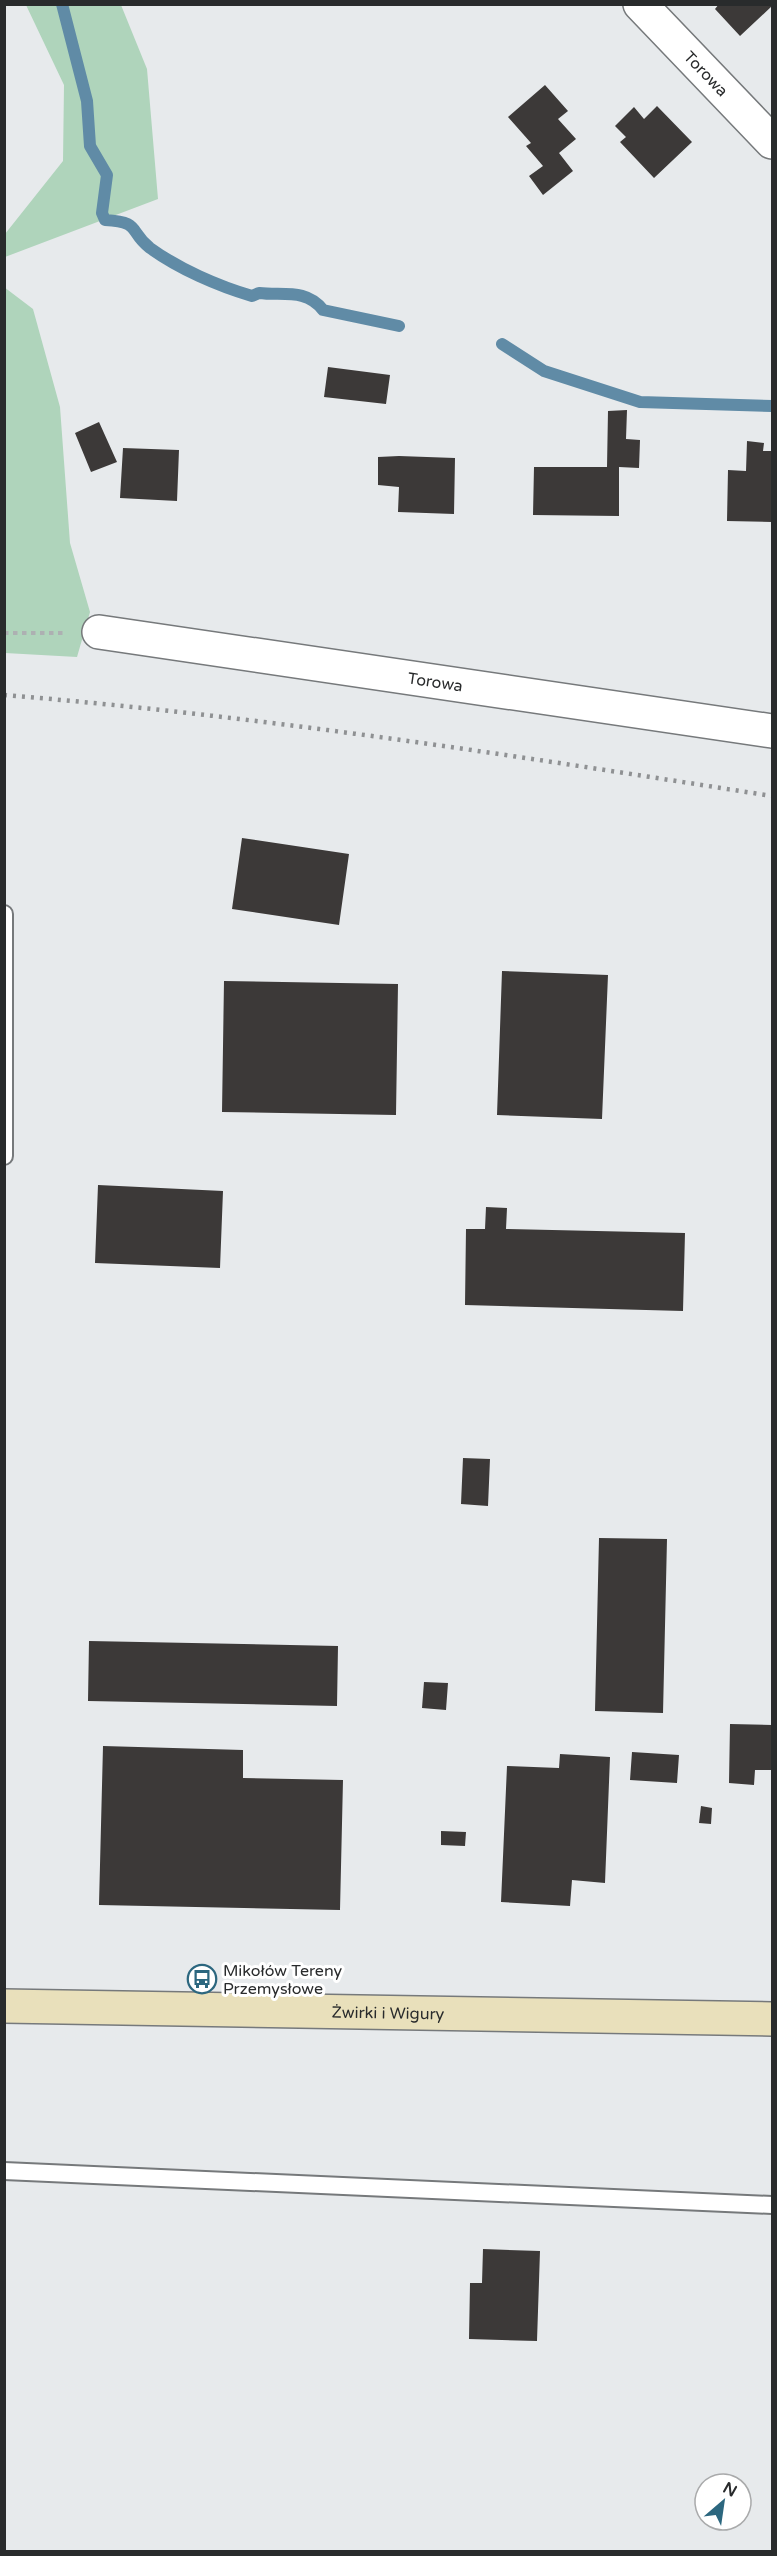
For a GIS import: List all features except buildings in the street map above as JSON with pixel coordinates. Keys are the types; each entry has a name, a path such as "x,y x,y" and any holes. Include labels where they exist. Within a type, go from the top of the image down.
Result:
{"street":[{"name":"Torowa","path":"640,4 772,142"},
{"name":"Torowa","path":"99,632 772,731"},
{"name":"Żwirki i Wigury","path":"4,2006 772,2019"}],"lane":[{"path":"4,914 4,1156"},
{"path":"4,2171 772,2205"}],"path":[{"path":"4,633 99,632"}],"green space":[{"path":"26,5 121,5 147,69 158,199 5,257 5,234 63,161 64,85"},
{"path":"4,287 33,309 60,407 70,543 90,612 77,657 5,653"}],"waterway":[{"path":"62,4 87,101 90,146 107,175 102,213 105,220 130,225 143,242 161,256 186,270 226,287 252,296 259,293 293,294 309,298 323,310 399,326"},
{"path":"502,344 544,371 640,402 772,406"}],"railway":[{"path":"4,695 197,714 389,738 772,796"}],"place":[{"name":"Mikołów Tereny Przemysłowe","path":"202,1979"}]}
